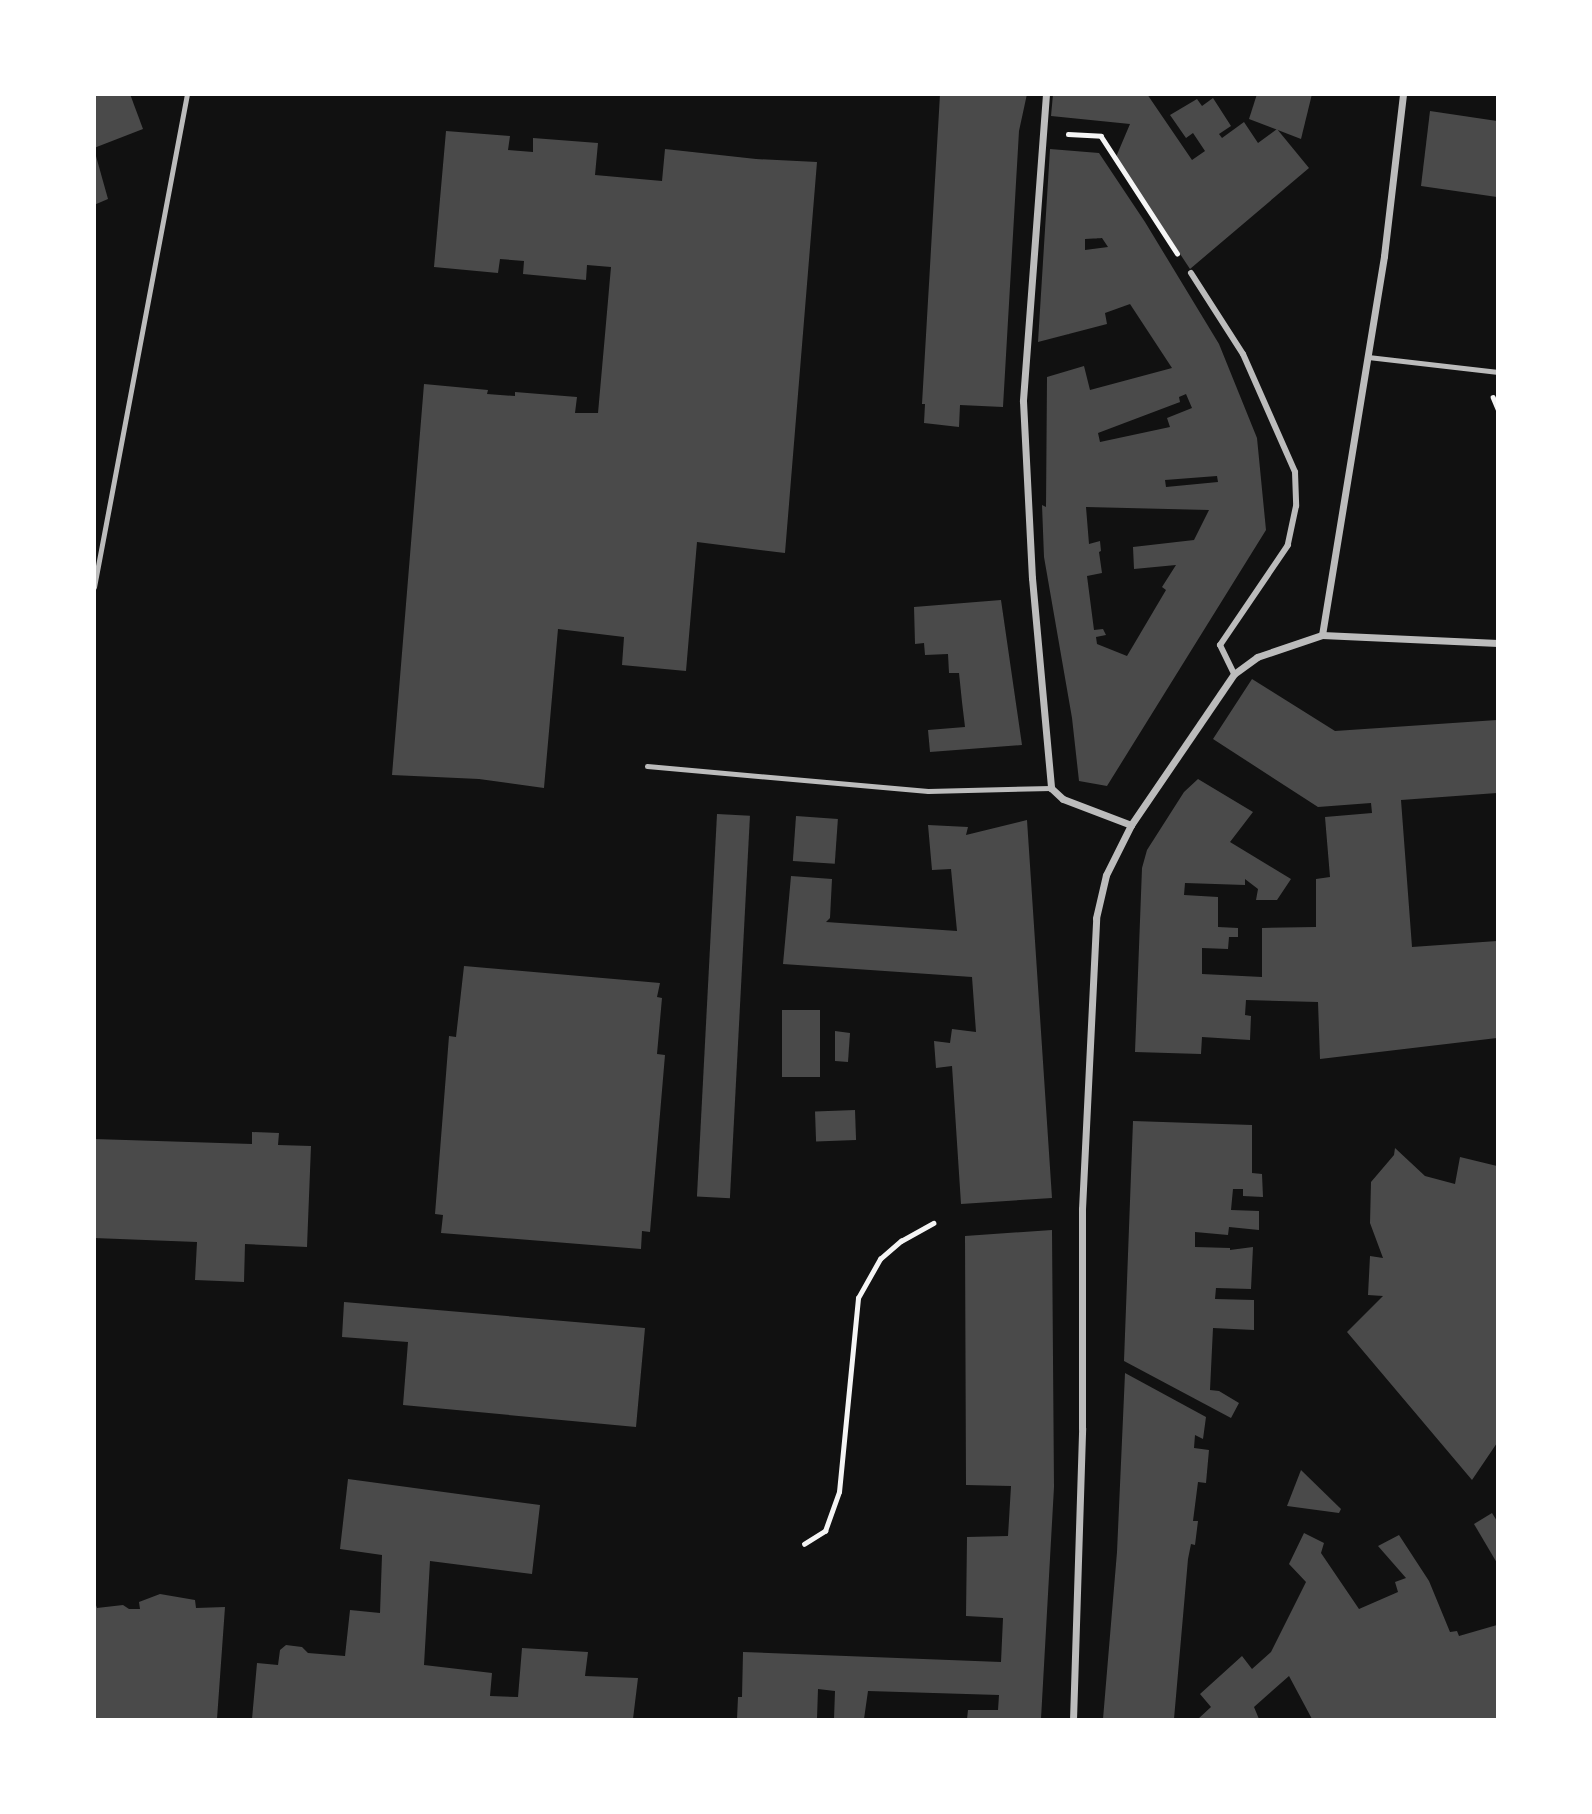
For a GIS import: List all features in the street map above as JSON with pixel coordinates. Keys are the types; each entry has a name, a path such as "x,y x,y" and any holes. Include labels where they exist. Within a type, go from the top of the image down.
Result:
{"street":[{"path":"1046,94 1023,401 1032,578 1044,684 1051,788 1063,799 1131,825"},
{"path":"1322,635 1385,247 1403,94"},
{"path":"1191,273 1242,354 1295,472 1296,506 1288,545 1220,645 1234,674"},
{"path":"1073,1720 1082,1428 1082,1209 1096,918 1106,875 1131,825 1234,674 1257,657 1322,635 1497,643"}],"lane":[{"path":"94,587 187,94"},
{"path":"1368,357 1497,372"},
{"path":"647,766 928,791 1051,788"}],"path":[{"path":"1042,132 1101,136 1129,183 1191,273"},
{"path":"804,1544 825,1531 839,1492 858,1298 880,1259 901,1241 933,1223"}],"building":[{"path":"94,94 130,94 143,129 94,148"},
{"path":"940,94 1027,94 1019,131 1003,407 960,405 959,427 924,423 925,404 922,404"},
{"path":"1053,94 1147,94 1192,160 1205,151 1193,133 1186,138 1170,115 1197,99 1202,106 1213,98 1231,126 1219,134 1222,138 1244,122 1258,143 1277,129 1309,168 1190,269 1116,157 1130,124 1051,116"},
{"path":"1257,94 1312,94 1301,139 1249,119"},
{"path":"1430,111 1497,121 1497,197 1421,186"},
{"path":"446,131 510,136 508,150 533,152 533,138 598,143 595,175 662,181 665,149 756,159 817,162 785,553 697,542 686,671 622,665 624,637 558,629 544,788 479,779 392,775 424,384 488,390 487,394 515,396 515,392 577,397 575,413 598,413 611,267 587,265 586,280 523,274 524,261 500,259 498,273 434,267"},
{"path":"94,149 108,199 94,205"},
{"path":"1050,149 1099,153 1145,222 1219,344 1257,438 1266,530 1107,786 1079,781 1072,718 1044,557 1042,505 1046,507 1047,377 1084,366 1090,390 1172,368 1130,304 1105,313 1107,324 1038,342","holes":["1102,238 1108,247 1085,250 1085,239","1186,394 1192,408 1167,418 1170,427 1100,442 1098,433 1180,402 1179,397","1217,476 1218,482 1166,487 1165,480","1086,507 1209,510 1194,540 1133,547 1134,569 1176,565 1162,587 1166,590 1127,656 1097,644 1096,637 1106,635 1103,629 1094,630 1087,576 1102,573 1101,551 1100,541 1089,544"]},
{"path":"1001,600 1022,745 930,752 928,730 965,727 959,673 949,673 948,654 925,655 924,643 915,644 914,607"},
{"path":"1252,679 1335,731 1497,720 1497,793 1401,800 1412,947 1497,941 1497,1038 1320,1059 1318,1002 1246,1000 1245,1015 1251,1016 1250,1040 1202,1037 1201,1054 1135,1052 1142,868 1147,850 1184,792 1198,779 1253,812 1230,842 1291,879 1277,900 1256,900 1258,889 1245,879 1245,885 1185,883 1184,895 1218,897 1218,927 1238,928 1238,937 1229,937 1228,949 1202,948 1202,974 1262,977 1262,928 1316,927 1316,879 1330,877 1325,817 1372,813 1371,803 1318,807 1213,739"},
{"path":"717,814 750,816 730,1198 697,1196"},
{"path":"796,816 838,819 835,864 793,861"},
{"path":"1027,820 1052,1198 961,1204 952,1066 936,1068 934,1041 950,1043 952,1029 976,1032 972,977 783,964 791,876 832,879 830,918 826,922 957,931 951,869 932,870 928,825 968,827 966,835"},
{"path":"464,966 660,983 657,997 662,998 657,1054 665,1055 650,1232 642,1231 641,1249 441,1233 443,1215 435,1214 449,1036 456,1037"},
{"path":"782,1010 820,1010 820,1077 782,1077"},
{"path":"835,1031 850,1033 848,1062 835,1061"},
{"path":"855,1110 856,1140 816,1141 815,1111"},
{"path":"1133,1121 1252,1125 1252,1173 1262,1174 1263,1197 1243,1196 1243,1189 1233,1189 1231,1210 1259,1211 1259,1230 1229,1227 1228,1235 1195,1232 1195,1247 1230,1250 1253,1247 1251,1289 1216,1288 1215,1299 1254,1300 1254,1330 1213,1328 1210,1390 1219,1391 1239,1403 1231,1418 1124,1361"},
{"path":"252,1132 279,1133 278,1145 311,1146 307,1247 245,1244 244,1282 195,1280 197,1242 94,1238 94,1139 252,1144"},
{"path":"1395,1148 1425,1176 1455,1184 1460,1157 1497,1166 1497,1443 1472,1480 1347,1332 1383,1296 1368,1295 1370,1256 1383,1258 1370,1223 1371,1182 1394,1155"},
{"path":"1052,1230 1054,1487 1041,1719 967,1719 968,1710 998,1710 999,1695 868,1691 864,1719 834,1719 835,1691 818,1689 817,1719 737,1719 738,1697 742,1697 743,1652 1001,1662 1003,1618 966,1616 967,1537 1008,1536 1011,1486 966,1485 965,1236"},
{"path":"344,1302 645,1328 636,1427 403,1405 408,1342 342,1337"},
{"path":"1125,1373 1206,1417 1203,1439 1195,1435 1194,1448 1209,1450 1206,1483 1198,1482 1193,1521 1198,1521 1195,1545 1191,1544 1188,1559 1174,1719 1103,1719 1117,1552"},
{"path":"1301,1470 1341,1509 1339,1513 1287,1506"},
{"path":"348,1479 540,1505 532,1574 430,1561 424,1665 492,1673 490,1696 518,1697 522,1648 588,1652 585,1676 638,1678 633,1719 252,1719 257,1663 278,1665 280,1650 286,1645 302,1647 308,1653 345,1656 350,1610 380,1613 382,1555 340,1549"},
{"path":"1492,1513 1497,1521 1497,1563 1474,1524"},
{"path":"1304,1533 1324,1543 1321,1553 1359,1609 1398,1592 1395,1582 1406,1578 1378,1546 1399,1535 1429,1581 1450,1632 1457,1631 1459,1636 1497,1625 1497,1719 1312,1719 1289,1676 1254,1707 1259,1719 1198,1719 1211,1707 1200,1694 1242,1656 1252,1669 1271,1652 1306,1582 1289,1564"},
{"path":"160,1594 195,1600 196,1608 225,1607 217,1719 94,1719 94,1600 97,1608 123,1605 129,1609 140,1609 139,1602"}]}
